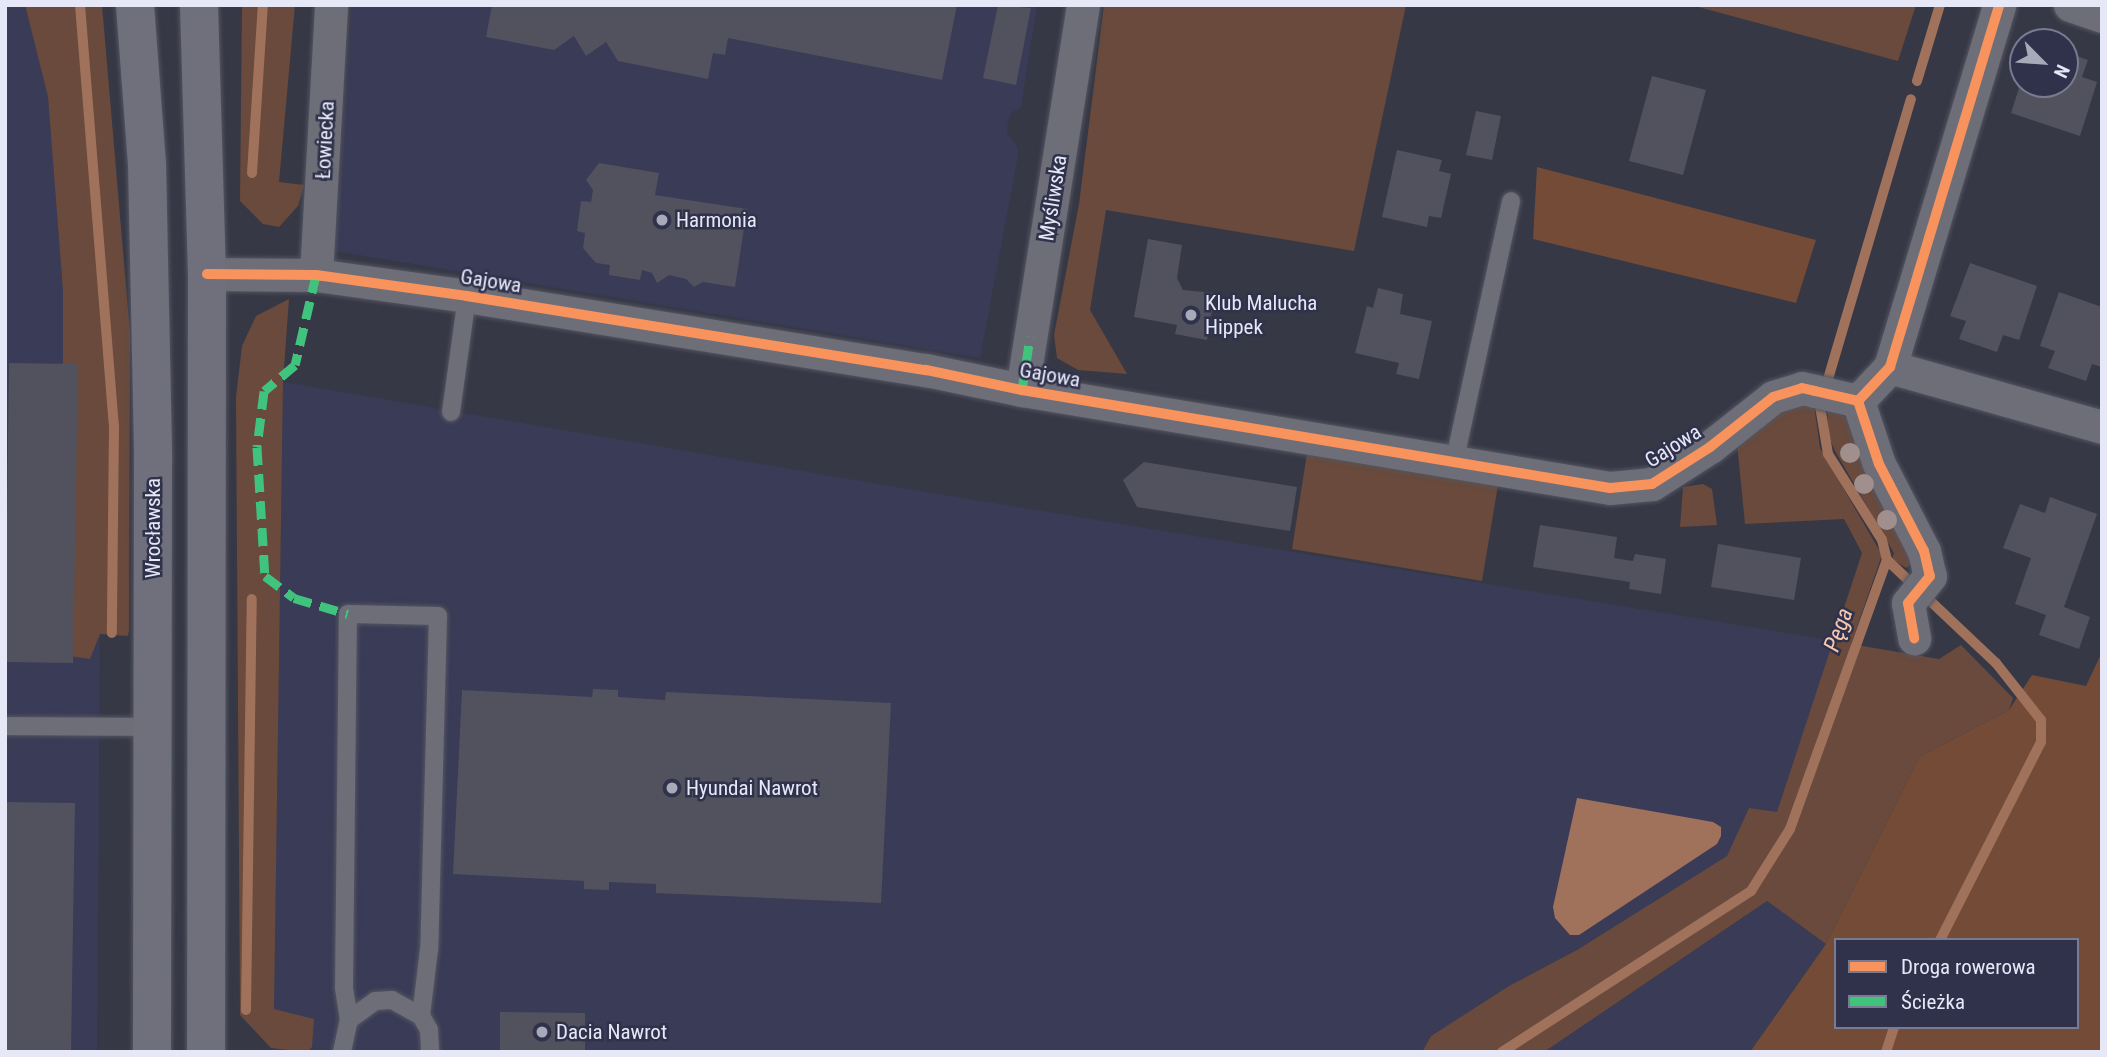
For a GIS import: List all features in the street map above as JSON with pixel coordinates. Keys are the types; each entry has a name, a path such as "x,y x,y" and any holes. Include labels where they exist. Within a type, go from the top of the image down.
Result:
{"main road":[{"name":"Wrocławska","path":"135,5 147,163 155,727 152,1052"},
{"path":"199,5 207,274 206,1052"}],"street":[{"name":"Łowiecka","path":"316,275 331,5"},
{"name":"Myśliwska","path":"1022,390 1083,5"},
{"path":"1890,367 1999,5"},
{"path":"2070,5 2102,16"},
{"name":"Gajowa","path":"207,274 316,275 467,296 926,370 1022,390 1610,488 1652,484 1710,447 1773,397 1802,388 1837,396"},
{"path":"1914,638 1908,603 1930,576 1924,551 1879,464 1837,396 1890,367 2102,427"}],"lane":[{"path":"1454,463 1511,201"},
{"path":"451,412 467,296"},
{"path":"342,1052 349,1020 344,987 348,614 438,616 429,949 421,1016"},
{"path":"5,726 155,727"},
{"path":"349,1020 375,1001 400,1003 421,1016 429,1030 430,1052"}],"shaded area":[{"path":"5,5 25,5 48,97 63,290 100,634 97,1052 5,1052"},
{"path":"25,5 102,5 130,333 129,630 128,636 100,634 90,659 63,655 63,291 48,97"},
{"path":"242,5 295,5 279,182 304,185 298,206 279,227 263,224 240,201"},
{"path":"352,5 1037,5 1021,107 1011,113 1008,122 1007,133 1018,148 1017,161 980,358 335,251"},
{"path":"1104,5 1406,5 1354,251 1106,210 1090,310 1127,374 1078,370 1057,358 1054,335 1079,204"},
{"path":"1691,5 1916,5 1898,61"},
{"path":"1537,167 1816,240 1796,303 1533,239"},
{"path":"289,299 283,382 274,1009 314,1019 312,1047 307,1052 271,1048 240,1015 236,397 242,346 256,316"},
{"path":"283,382 884,485 1835,641 1777,813 1749,808 1727,856 1577,950 1509,986 1431,1036 1422,1052 273,1052"},
{"path":"1799,400 1814,405 1820,448 1882,555 1851,644 1939,659 1961,645 2013,698 2009,710 1919,757 1826,944 1767,901 1544,1052 1422,1052 1431,1036 1509,986 1577,950 1727,856 1749,808 1777,812 1862,553 1844,519 1745,524 1737,443"},
{"path":"1827,408 1850,419 1914,562 1906,568 1892,559 1894,553 1835,451 1829,437"},
{"path":"1307,453 1498,485 1482,581 1292,549"},
{"path":"1703,484 1712,489 1717,525 1680,527 1683,487"},
{"path":"2102,652 2102,1052 1750,1052 1826,944 1919,757 2009,710 2032,675 2086,686"},
{"path":"1577,798 1713,822 1721,827 1721,836 1717,844 1579,935 1570,935 1555,918 1553,907"},
{"path":"1767,901 1826,944 1750,1052 1544,1052"}],"building":[{"path":"492,5 957,5 942,80 728,38 725,55 713,53 708,79 618,61 606,42 586,56 574,36 554,50 486,37"},
{"path":"998,5 1031,8 1016,85 983,78"},
{"path":"2079,57 2088,60 2082,77 2097,82 2080,136 2011,113 2016,98 2079,98"},
{"path":"1652,76 1706,90 1683,175 1629,161"},
{"path":"1476,111 1501,116 1492,160 1466,155"},
{"path":"1397,150 1442,160 1439,171 1451,174 1441,218 1429,216 1427,227 1382,217"},
{"name":"Harmonia","path":"599,163 659,173 655,195 747,209 735,287 703,282 694,287 686,279 669,275 657,283 652,273 642,270 640,280 609,275 610,265 596,263 583,248 585,233 577,231 581,201 591,202 593,190 586,180"},
{"path":"1148,239 1182,245 1177,278 1183,290 1215,293 1207,340 1175,334 1177,325 1134,317"},
{"path":"1970,263 2037,286 2019,340 2003,335 1997,352 1959,339 1966,321 1950,316"},
{"path":"1378,288 1403,294 1400,314 1432,321 1419,379 1396,374 1399,363 1355,353 1367,306 1373,308"},
{"path":"2059,292 2102,307 2102,367 2092,364 2086,381 2048,368 2055,351 2040,346"},
{"path":"9,363 78,364 73,663 5,662"},
{"path":"1144,462 1297,487 1290,531 1137,507 1123,480"},
{"path":"2050,497 2097,514 2064,607 2090,617 2079,649 2039,635 2046,615 2015,604 2031,558 2003,548 2020,504 2045,513"},
{"path":"1540,525 1617,537 1614,558 1633,561 1635,554 1666,559 1661,594 1629,589 1630,582 1533,567"},
{"path":"1718,544 1801,558 1794,600 1711,587"},
{"name":"Hyundai Nawrot","path":"593,689 618,690 618,697 665,700 666,692 891,703 881,903 656,893 656,884 609,882 609,890 584,889 584,881 453,874 462,690 592,697"},
{"path":"6,802 75,803 71,1052 5,1052"},
{"name":"Dacia Nawrot","path":"500,1012 585,1013 585,1052 500,1052"}],"waterway":[{"path":"80,5 114,425 112,633"},
{"path":"252,173 263,5"},
{"name":"Pęga","path":"1917,81 1940,5"},
{"name":"Pęga","path":"1502,1052 1751,891 1790,829 1887,560 1882,540 1828,454 1820,406 1911,99"},
{"path":"1887,560 1996,663 2041,720 2041,742 1941,938"},
{"path":"246,1010 252,599"},
{"path":"1886,1052 1893,1029"}],"marked path":[{"path":"322,276 316,275 295,365 264,391 257,447 265,576 294,598 348,614"},
{"path":"1022,390 1030,337"}],"cycle path":[{"path":"1858,401 1890,367 1999,5"},
{"path":"207,274 316,275 467,296 926,370 1022,390 1610,488 1652,484 1710,447 1773,397 1802,388 1858,401 1879,464 1924,551 1930,576 1908,603 1914,638"}],"place":[{"name":"Harmonia","path":"662,220"},
{"name":"Klub Malucha Hippek","path":"1191,315"},
{"name":"Hyundai Nawrot","path":"672,788"},
{"name":"Dacia Nawrot","path":"542,1032"}]}
